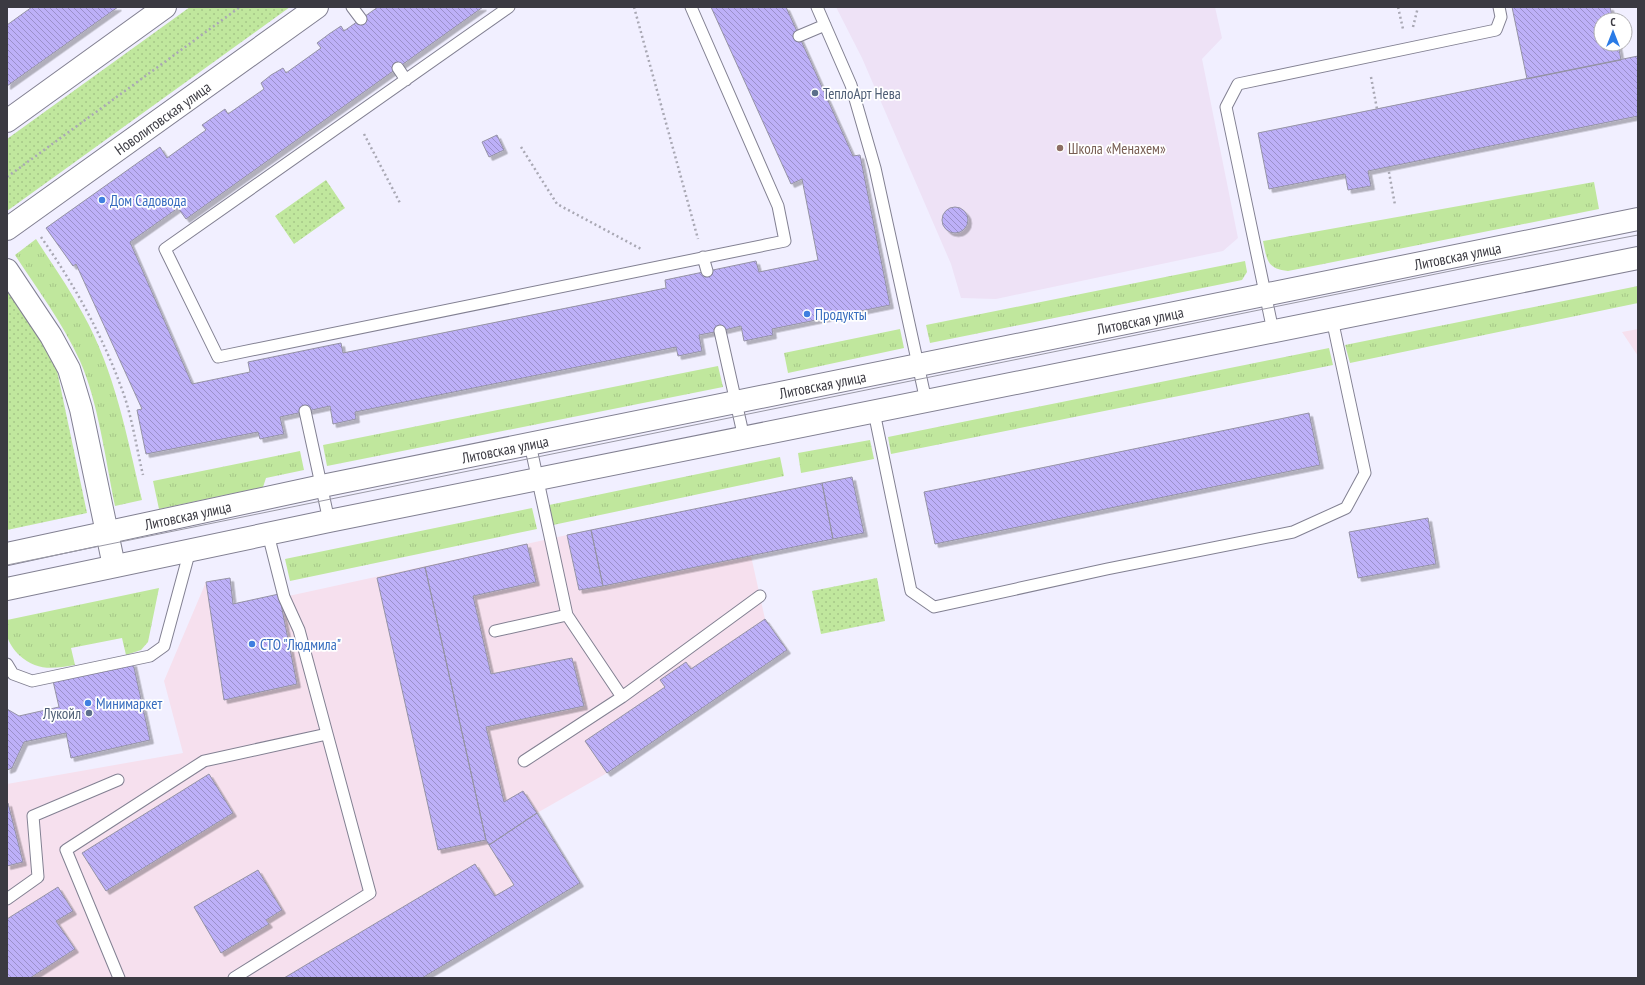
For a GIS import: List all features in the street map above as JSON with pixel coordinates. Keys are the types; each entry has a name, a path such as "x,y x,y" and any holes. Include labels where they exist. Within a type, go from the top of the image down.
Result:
{"street":[{"path":"7,121 165,7"},
{"name":"Новолитовская улица","path":"7,229 317,7"},
{"name":"Литовская улица","path":"7,554 322,486 1638,219"},
{"path":"7,589 329,521 1638,258"},
{"path":"7,270 51,336 69,369 81,409 114,566"}],"lane":[{"path":"352,7 361,19"},
{"path":"509,7 165,249 218,356 785,241 778,206 691,7"},
{"path":"817,7 851,85 875,168 926,401"},
{"path":"1273,331 1226,107 1238,84 1496,30 1501,17 1499,7"},
{"path":"799,36 825,25"},
{"path":"398,68 406,80"},
{"path":"703,257 707,271"},
{"path":"874,412 911,591 934,607 1107,569 1293,532 1346,508 1365,473 1332,319"},
{"path":"720,330 744,438"},
{"path":"305,411 329,521"},
{"path":"530,444 567,615 622,697"},
{"path":"234,978 370,893 299,630 284,597 268,534"},
{"path":"7,664 13,674 32,681 150,656 164,646 190,550"},
{"path":"524,761 622,697 760,596"},
{"path":"495,632 567,615"},
{"path":"119,978 66,850 204,761 327,734"},
{"path":"7,899 38,877 33,816 118,780"}],"path":[{"path":"7,177 240,7"},
{"path":"634,7 703,257"},
{"path":"1368,57 1377,109"},
{"path":"354,116 400,203"},
{"path":"521,147 557,204 668,264"},
{"path":"1388,167 1395,205"},
{"path":"40,236 66,272 88,312 107,352 125,400 143,475"}],"shaded area":[{"name":"Школа «Менахем»","path":"836,7 1215,7 1222,38 1202,59 1238,238 1223,251 996,299 961,298 951,264 862,58"},
{"path":"1638,329 1638,356 1622,332"},
{"path":"567,535 579,590 751,556 765,619 787,650 607,773 537,813 580,883 422,978 7,978 7,784 183,753 164,681 206,582 230,578 233,604 279,594 284,597"}],"green space":[{"path":"190,7 290,7 7,211 7,139"},
{"path":"326,180 345,208 294,244 275,216"},
{"path":"1594,182 1599,209 1288,271 1272,266 1267,258 1263,241"},
{"path":"36,239 78,304 104,358 119,405 142,500 115,506 97,413 80,361 66,333 15,255"},
{"path":"1245,261 1247,272 1242,280 930,343 926,325"},
{"path":"1638,286 1638,303 1350,363 1345,345"},
{"path":"7,290 55,361 87,513 7,530"},
{"path":"900,329 904,348 788,373 784,353"},
{"path":"1329,348 1333,365 891,454 888,437"},
{"path":"718,366 723,387 327,466 323,445"},
{"path":"870,440 874,459 801,473 798,453"},
{"path":"300,451 304,470 266,478 263,487 159,509 153,481"},
{"path":"780,457 784,476 553,525 549,505"},
{"path":"532,508 537,529 290,581 285,559"},
{"path":"877,578 885,621 821,634 812,591"},
{"path":"159,588 148,642 141,650 126,655 122,638 71,648 75,665 45,668 32,664 19,655 7,636 7,620"}],"building":[{"path":"32,7 118,7 7,86 7,25"},
{"path":"378,7 483,7 186,219 178,208 130,242 192,384 250,372 248,362 341,343 343,353 666,288 665,280 756,261 759,272 818,260 802,179 791,184 711,7 786,7 853,156 860,155 890,305 772,329 773,335 744,341 741,326 699,335 702,351 678,356 676,347 355,412 356,419 333,424 330,406 280,417 284,434 260,439 258,432 146,454 137,410 142,409 76,264 73,266 46,228 160,147 167,158 206,130 202,125 225,109 228,114 264,89 261,83 271,75 283,68 286,73 321,48 317,43 329,34 341,26 344,31"},
{"path":"1512,7 1610,7 1611,12 1593,12 1593,52 1620,52 1621,60 1527,79"},
{"path":"1638,56 1638,116 1368,171 1371,186 1348,190 1345,174 1269,189 1258,133"},
{"path":"497,135 504,150 489,157 482,142"},
{"path":"955,207 964,211 968,220 964,229 955,233 946,229 942,220 946,211"},
{"path":"1309,413 1320,465 935,544 924,492"},
{"path":"852,477 864,533 833,539 822,483"},
{"path":"822,483 833,539 603,586 591,530"},
{"path":"1428,518 1436,564 1358,578 1349,532"},
{"path":"591,530 603,586 579,590 567,535"},
{"path":"527,544 536,582 473,596 491,674 572,658 584,706 486,727 504,802 523,791 537,813 489,845 486,840 425,567"},
{"path":"425,567 486,840 438,850 377,578"},
{"name":"СТО \"Людмила\"","path":"230,578 233,604 279,594 297,684 224,700 206,582"},
{"path":"765,619 787,650 607,773 585,741 665,687 660,680 686,662 691,669"},
{"name":"Лукойл","path":"133,663 150,740 71,758 66,733 24,742 12,768 7,770 7,709 19,716 59,707 53,681"},
{"path":"209,774 233,813 106,891 82,853"},
{"path":"7,803 23,862 7,866"},
{"path":"537,813 580,883 422,978 284,978 475,864 495,896 514,885 489,845"},
{"path":"258,870 282,910 266,920 269,924 221,953 194,907"},
{"path":"58,887 73,911 56,921 75,949 30,978 7,978 7,919"}],"tram line":[{"path":"7,565 1480,265 1638,235"}],"place":[{"name":"ТеплоАрт Нева","path":"815,93"},
{"name":"Школа «Менахем»","path":"1060,148"},
{"name":"Дом Садовода","path":"102,200"},
{"name":"Продукты","path":"807,314"},
{"name":"СТО \"Людмила\"","path":"252,644"},
{"name":"Минимаркет","path":"88,703"},
{"name":"Лукойл","path":"89,713"}]}
